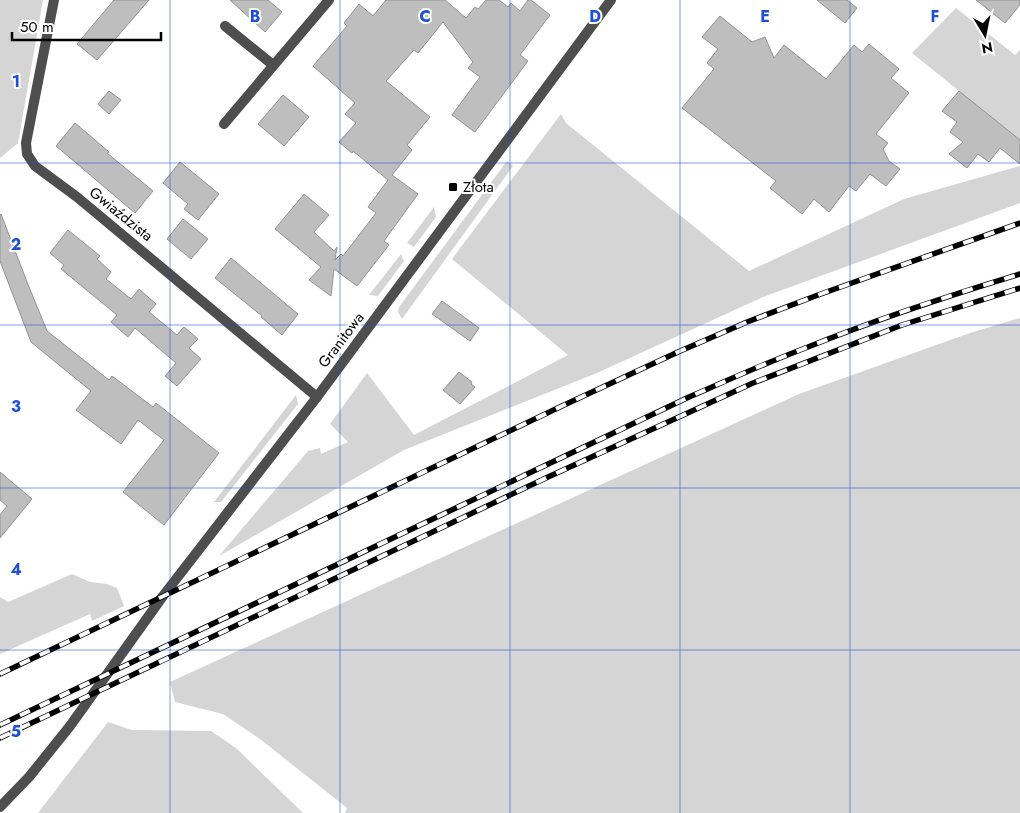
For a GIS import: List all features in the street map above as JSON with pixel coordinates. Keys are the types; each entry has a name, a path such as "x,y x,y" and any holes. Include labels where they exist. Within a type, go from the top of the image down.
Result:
{"street":[{"name":"Gwiaździsta","path":"54,0 26,143 27,154 35,166 77,196 317,397"},
{"path":"224,124 329,0"},
{"name":"Granitowa","path":"0,807 34,770 92,695 164,596 317,397 611,0"},
{"path":"225,26 273,65"}],"shaded area":[{"path":"0,0 43,0 18,143 0,158"},
{"path":"956,8 1015,55 1020,50 1020,140 912,53"},
{"path":"561,114 566,123 749,271 904,199 1020,166 1020,203 763,297 597,373 404,450 219,556 308,451 320,448 321,454 348,442 330,424 367,373 414,435 568,355 452,259"},
{"path":"507,161 513,166 402,319 398,312 399,307"},
{"path":"434,207 436,217 414,247 407,243"},
{"path":"401,254 404,261 378,296 369,295"},
{"path":"1020,318 1020,813 345,813 347,808 260,739 223,714 175,702 170,682 799,394 970,333"},
{"path":"296,395 298,404 221,502 214,502"},
{"path":"72,574 90,582 107,584 117,588 124,606 92,621 90,614 0,654 0,597 8,602"},
{"path":"108,722 132,730 211,731 236,748 303,813 38,813"}],"building":[{"path":"114,0 149,0 97,60 77,44"},
{"path":"230,0 268,0 282,12 265,32"},
{"path":"386,0 445,0 466,18 475,7 478,9 486,0 499,0 508,7 511,3 520,11 528,0 531,0 550,15 520,55 528,61 475,132 452,115 480,77 468,68 473,62 443,22 418,53 414,50 386,81 430,117 407,145 412,150 392,175 418,194 384,241 389,245 357,286 334,269 331,296 309,280 321,267 275,229 304,194 329,215 314,232 334,251 337,247 335,260 341,254 343,256 376,213 368,207 388,180 339,142 356,123 345,114 355,103 313,66 347,26 344,23 359,4 373,16"},
{"path":"817,0 847,0 857,8 845,23"},
{"path":"976,0 1020,0 1020,5 1005,23"},
{"path":"720,16 752,42 765,37 774,58 784,45 826,79 854,45 862,52 869,44 899,69 891,78 909,93 876,134 888,143 883,149 889,161 900,169 886,186 870,174 856,191 849,186 829,212 814,199 802,214 770,188 776,181 682,108 714,69 707,63 718,49 702,37"},
{"path":"109,91 121,100 109,114 98,104"},
{"path":"959,91 1020,140 1020,164 1000,148 989,162 978,154 967,168 949,154 963,142 950,132 957,122 942,111"},
{"path":"283,95 309,117 284,146 258,124"},
{"path":"75,123 109,152 107,153 153,191 135,213 56,146"},
{"path":"180,162 219,194 198,220 184,209 188,204 163,183"},
{"path":"1,214 47,331 109,380 112,376 153,407 156,403 219,453 164,525 123,492 164,440 138,420 121,444 76,410 91,391 31,342 0,261"},
{"path":"183,219 208,239 191,259 167,239"},
{"path":"68,230 100,256 97,259 111,272 106,279 131,299 139,289 156,304 149,312 177,335 184,327 198,339 189,348 201,359 177,386 165,376 176,363 135,328 128,337 111,322 117,315 61,269 64,265 50,253"},
{"path":"231,258 298,314 282,335 262,316 215,278"},
{"path":"442,301 479,328 470,341 432,314"},
{"path":"459,372 472,382 471,384 475,387 460,404 443,390"},
{"path":"0,472 32,499 0,538 0,515 7,506 0,500"}],"railway":[{"path":"0,674 678,352 747,322 818,295 1020,223"},
{"path":"0,725 689,397 860,327 939,299 1020,274"},
{"path":"0,738 548,477 753,383 902,325 1020,288"}],"place":[{"name":"Złota","path":"453,187"}]}
